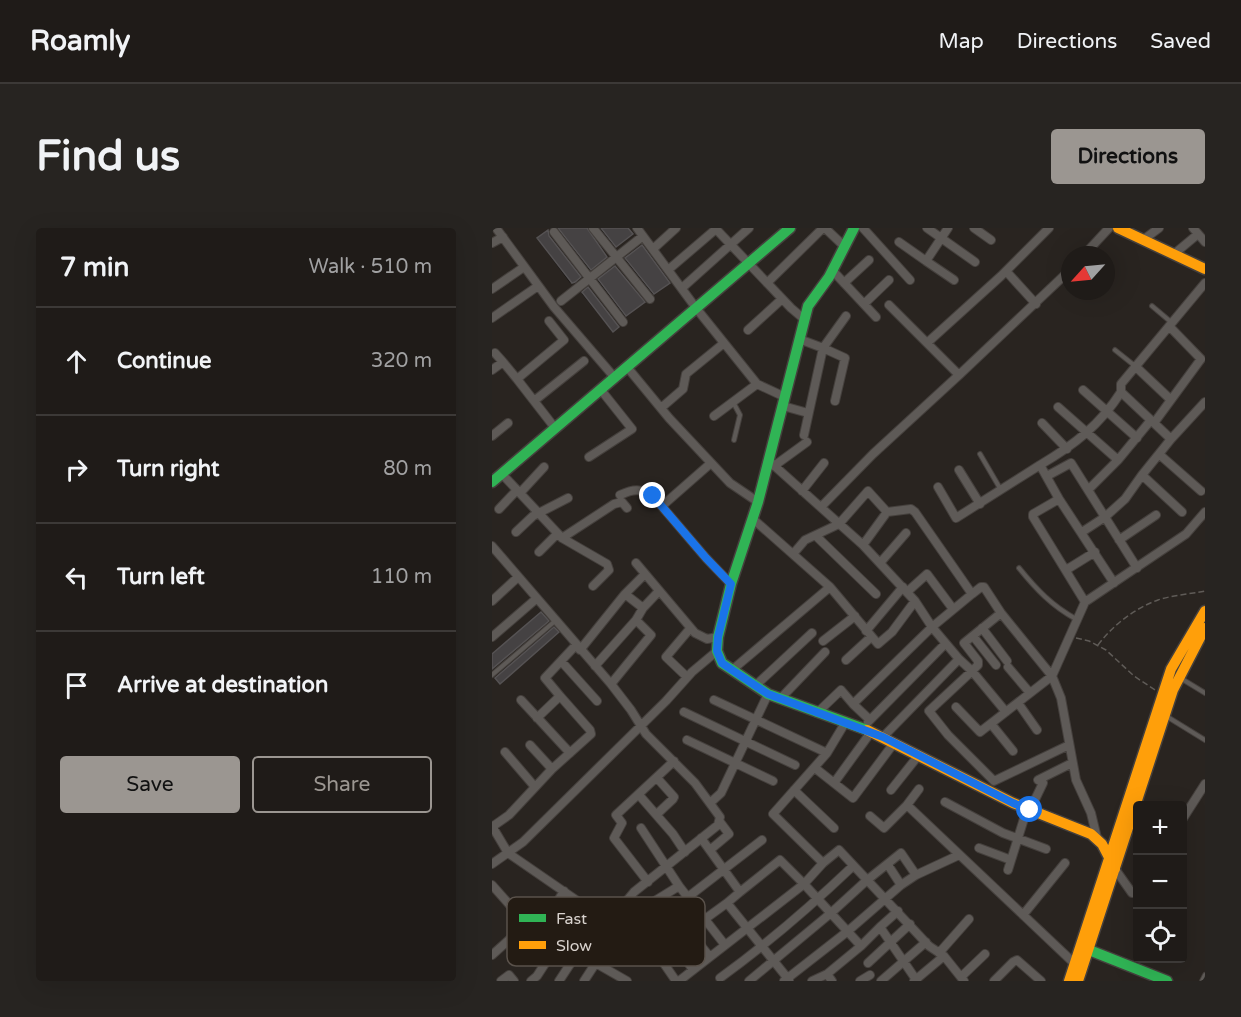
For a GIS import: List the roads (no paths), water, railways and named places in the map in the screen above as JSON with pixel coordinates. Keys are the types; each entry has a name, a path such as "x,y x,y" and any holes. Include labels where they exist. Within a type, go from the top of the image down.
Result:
{"street":[{"path":"496,228 538,286 615,378"},
{"path":"593,228 650,299"},
{"path":"653,249 676,228"},
{"path":"668,270 715,228 804,320"},
{"path":"682,288 749,228"},
{"path":"593,586 609,570 607,564 560,536 518,491 495,478 790,228"},
{"path":"767,283 824,228 844,246"},
{"path":"854,228 832,270 808,306 784,402 772,464 731,584 718,637 717,651 722,663 768,694 845,723 868,727 918,756 992,786 1029,809 1097,838"},
{"path":"863,228 910,280"},
{"path":"927,228 975,262"},
{"path":"926,261 948,228"},
{"path":"974,228 991,240"},
{"path":"927,343 1049,228"},
{"path":"1092,246 1109,228"},
{"path":"1118,228 1205,270"},
{"path":"1143,240 1159,228"},
{"path":"561,302 617,258 640,231 696,308 757,384 784,402 808,413"},
{"path":"1174,254 1195,231 1205,242"},
{"path":"554,232 623,322"},
{"path":"492,243 502,237"},
{"path":"899,242 954,280"},
{"path":"844,283 869,260"},
{"path":"492,289 524,267"},
{"path":"832,270 876,317"},
{"path":"1006,271 1035,304"},
{"path":"821,507 873,454 1061,279"},
{"path":"864,304 890,280"},
{"path":"938,487 956,518 1066,449 1087,433 1108,412 1121,392 1121,384 1135,366 1205,283"},
{"path":"492,318 538,286"},
{"path":"748,330 782,299"},
{"path":"889,305 959,375"},
{"path":"772,464 806,439 808,413 823,348 846,316"},
{"path":"517,379 564,340 549,321"},
{"path":"1088,490 1152,422 1203,357 1170,324"},
{"path":"799,339 845,358 835,401"},
{"path":"661,408 683,388 686,374 724,343"},
{"path":"495,353 555,428"},
{"path":"534,401 584,361"},
{"path":"492,370 503,362"},
{"path":"1135,366 1170,399"},
{"path":"627,368 730,483 758,502"},
{"path":"714,416 757,384"},
{"path":"589,457 632,429 601,390"},
{"path":"1083,390 1137,438"},
{"path":"1121,392 1171,439"},
{"path":"1058,407 1118,460"},
{"path":"1082,532 1106,517 1125,499 1171,439 1203,407"},
{"path":"493,434 508,423"},
{"path":"1042,423 1066,449"},
{"path":"1160,455 1201,491"},
{"path":"662,506 711,463"},
{"path":"802,490 824,463"},
{"path":"1047,476 1071,463 1137,568"},
{"path":"772,464 880,563 915,602 945,644 972,671 1006,712"},
{"path":"1040,465 1059,499 1114,583"},
{"path":"499,509 544,467"},
{"path":"959,470 980,504"},
{"path":"1142,475 1182,512"},
{"path":"620,495 630,491 645,490 731,584"},
{"path":"793,554 805,540 839,524 868,491 887,512"},
{"path":"516,532 539,512 567,498"},
{"path":"1059,499 1034,514 1033,517 1085,602"},
{"path":"539,552 560,536 614,504 622,502 627,508"},
{"path":"863,545 887,512 911,509 972,594"},
{"path":"956,707 980,732 1018,704 1052,676 1085,602 1186,534 1205,512"},
{"path":"1119,540 1156,515"},
{"path":"753,519 830,587 875,643 880,643 892,632 915,602"},
{"path":"880,563 906,532"},
{"path":"816,536 876,594"},
{"path":"492,546 495,557 518,577 610,684 646,734 695,783 710,803 729,834 710,850"},
{"path":"1066,570 1095,552"},
{"path":"636,563 695,633 707,639 718,637"},
{"path":"572,897 508,854 492,827 509,815 591,732 545,678 578,647 645,574"},
{"path":"846,660 905,590 927,574 953,609"},
{"path":"492,601 518,577"},
{"path":"732,670 830,587"},
{"path":"854,704 932,627 981,587 984,587 1000,613 1052,676 1061,698 1071,763 1091,813 1097,838 1133,893"},
{"path":"595,666 659,591"},
{"path":"625,594 644,608"},
{"path":"492,638 536,599"},
{"path":"1069,981 1078,972 1109,857 1162,713 1200,630 1205,611"},
{"path":"992,786 929,711 972,671 978,661 964,643 1000,613"},
{"path":"823,641 855,616"},
{"path":"610,684 651,635 636,620"},
{"path":"982,628 1030,693"},
{"path":"1084,948 1115,868 1162,713 1163,694 1172,669 1200,630"},
{"path":"687,677 666,657 688,631"},
{"path":"754,686 812,633"},
{"path":"973,636 996,665"},
{"path":"834,783 868,727 945,644"},
{"path":"492,864 523,842 687,677 717,651"},
{"path":"781,698 825,652"},
{"path":"883,737 959,659"},
{"path":"561,661 597,701"},
{"path":"817,713 841,690 854,704 868,727"},
{"path":"710,803 721,793 768,694"},
{"path":"537,718 560,696"},
{"path":"521,700 570,753"},
{"path":"714,700 827,753"},
{"path":"1018,704 1038,730"},
{"path":"684,712 795,765"},
{"path":"823,863 772,814 815,768 845,723"},
{"path":"992,724 1013,751"},
{"path":"687,740 773,781"},
{"path":"815,768 853,798 894,743"},
{"path":"530,745 552,769"},
{"path":"992,786 1069,745"},
{"path":"505,752 535,787"},
{"path":"891,790 918,756"},
{"path":"648,882 613,836 622,825 616,815 674,761"},
{"path":"1008,870 1017,838 1040,781 1071,763"},
{"path":"657,778 674,797 657,814"},
{"path":"1187,812 1205,784"},
{"path":"870,816 884,828 920,789"},
{"path":"794,790 834,828"},
{"path":"639,795 657,814 685,852"},
{"path":"945,802 984,825 1046,849"},
{"path":"907,805 1023,915 1078,972"},
{"path":"630,897 720,822"},
{"path":"641,828 688,897 762,840"},
{"path":"701,838 740,892"},
{"path":"979,848 1011,860"},
{"path":"705,961 804,884 823,863 839,850 866,881 926,942 941,954 961,978"},
{"path":"749,981 901,853 916,875"},
{"path":"727,903 774,960 787,980 901,885 916,875 959,855"},
{"path":"725,945 705,919 780,860 861,946"},
{"path":"1023,915 1065,863"},
{"path":"888,865 901,885"},
{"path":"720,980 817,900 853,866"},
{"path":"492,885 507,902"},
{"path":"661,897 679,886"},
{"path":"560,897 564,891"},
{"path":"812,981 829,978 898,911"},
{"path":"880,927 915,980 941,954 969,919"},
{"path":"868,963 910,924"},
{"path":"492,955 507,942"},
{"path":"881,981 926,942"},
{"path":"1084,948 1167,981"},
{"path":"705,951 710,957"},
{"path":"950,981 961,978 985,954"},
{"path":"997,980 1017,960 1041,981"},
{"path":"531,981 543,966"},
{"path":"559,981 569,966"},
{"path":"584,981 594,966"},
{"path":"601,966 627,981"},
{"path":"666,966 677,981 698,966"},
{"path":"690,966 693,970"},
{"path":"501,981 509,975 514,981"},
{"path":"860,981 870,975"}],"lane":[{"path":"1152,306 1170,324"},
{"path":"1115,350 1135,366"},
{"path":"733,402 740,414 734,440"},
{"path":"980,454 1001,490"},
{"path":"1019,568 1050,602 1076,619"},
{"path":"492,675 555,621"},
{"path":"1179,676 1205,693"},
{"path":"1162,713 1205,740"},
{"path":"1202,981 1205,975"}]}
